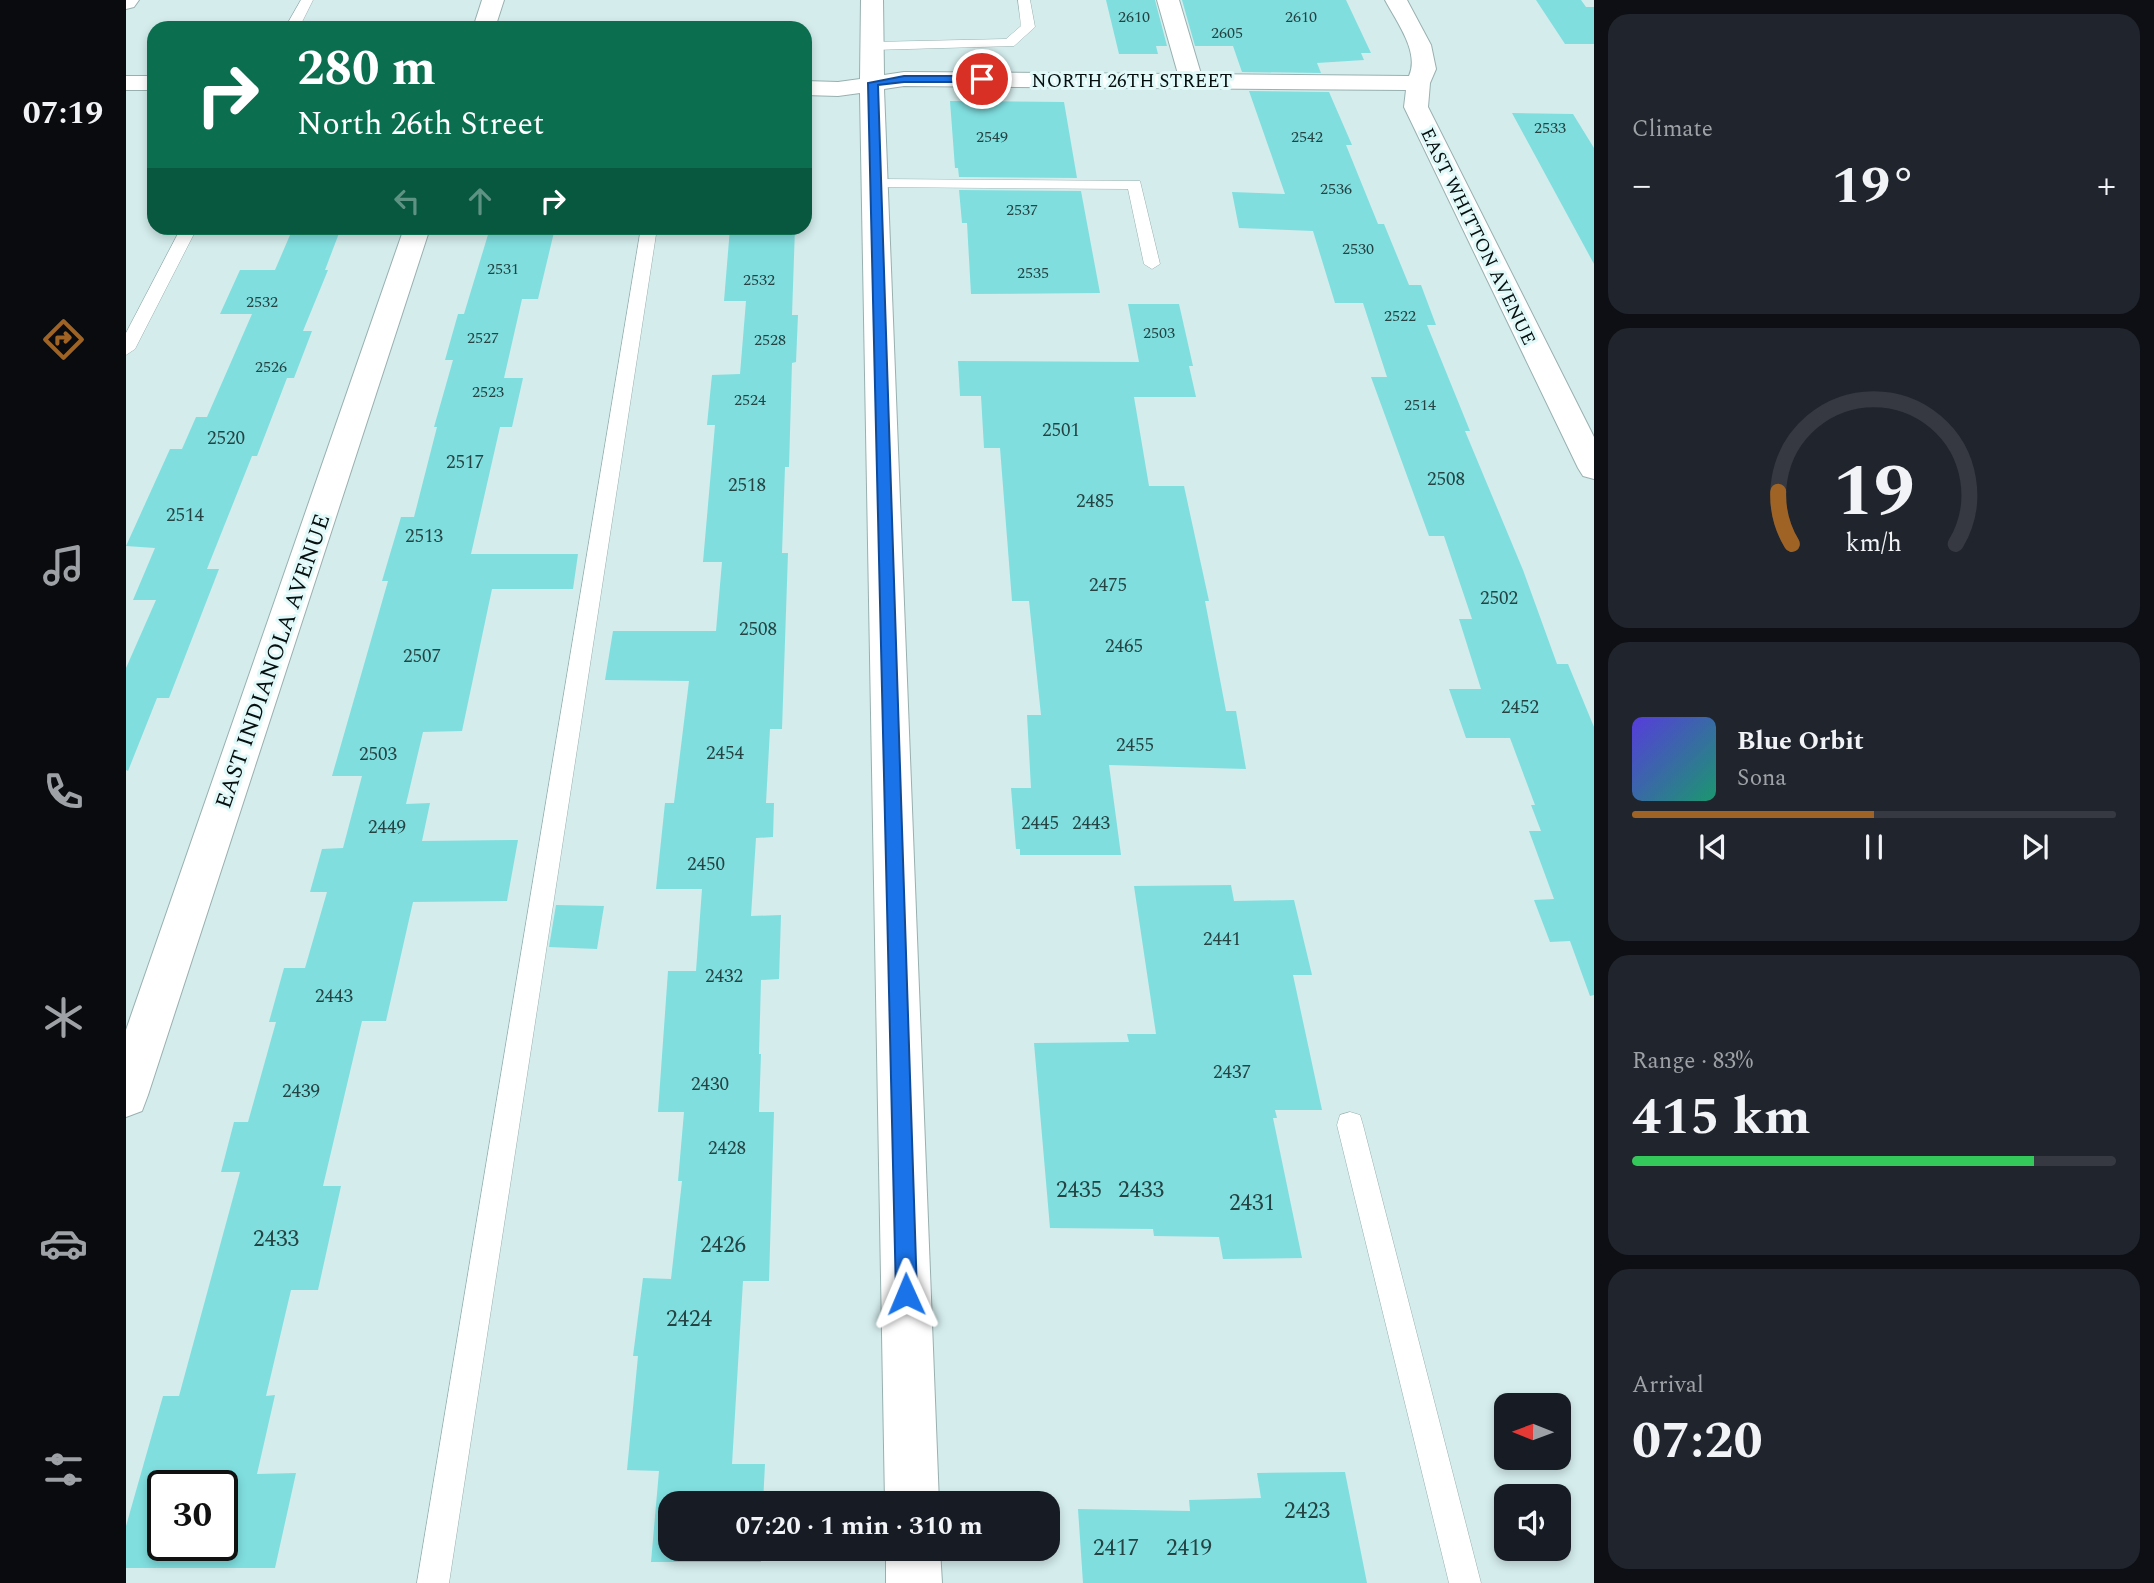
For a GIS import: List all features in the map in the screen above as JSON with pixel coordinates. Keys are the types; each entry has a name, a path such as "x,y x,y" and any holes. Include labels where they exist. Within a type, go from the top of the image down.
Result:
{"street":[{"path":"486,21 493,0"},
{"path":"872,0 912,1491"},
{"path":"1168,0 1191,80"},
{"name":"EAST WHITTON AVENUE","path":"1396,0 1420,45 1424,69 1416,107 1594,468"},
{"name":"NORTH 26TH STREET","path":"812,88 838,89 873,64 904,79 1419,83"},
{"path":"126,83 147,83"},
{"name":"EAST INDIANOLA AVENUE","path":"126,1095 415,235"},
{"path":"913,1561 914,1583"}],"lane":[{"path":"296,21 307,0"},
{"path":"873,64 1009,43 1028,27 1024,0"},
{"path":"877,184 1135,184 1152,264"},
{"path":"126,349 185,235"},
{"path":"433,1583 648,235"},
{"path":"1350,1125 1465,1583"}],"building":[{"path":"1106,0 1155,0 1167,46 1156,46 1158,54 1119,54"},
{"path":"1182,0 1346,0 1371,53 1361,53 1364,60 1317,63 1321,73 1242,72 1233,46 1195,46"},
{"path":"1536,0 1581,0 1586,7 1594,7 1594,44 1565,44"},
{"path":"1249,91 1329,92 1352,145 1346,145 1378,224 1384,224 1409,285 1421,285 1436,325 1427,325 1470,431 1465,431 1523,570 1557,664 1568,664 1594,727 1594,995 1590,996 1570,941 1550,942 1534,900 1554,899 1529,831 1541,831 1531,805 1535,805 1510,738 1466,738 1449,689 1481,689 1459,619 1472,619 1444,536 1429,536 1371,377 1387,377 1363,303 1335,303 1313,231 1239,228 1232,192 1285,194"},
{"path":"950,101 1064,102 1077,178 959,177 958,168 955,168"},
{"path":"1512,113 1573,114 1594,148 1594,264"},
{"path":"959,190 1081,191 1100,293 971,294 967,223 962,223"},
{"path":"290,235 338,235 325,270 328,270 303,331 312,331 294,378 287,378 257,456 252,456 207,569 219,569 169,698 157,698 128,771 126,668 156,600 133,600 155,548 126,546 170,449 182,449 196,417 207,417 252,314 220,314 240,270 275,270"},
{"path":"488,235 553,235 538,299 522,299 504,378 523,378 512,427 500,427 471,554 578,554 573,589 492,589 462,731 423,732 406,804 430,803 422,841 518,840 507,901 413,902 386,1021 362,1021 323,1186 341,1186 318,1290 291,1290 266,1396 275,1395 257,1474 296,1473 275,1568 126,1568 126,1526 163,1396 179,1396 240,1172 221,1172 234,1122 248,1122 276,1022 269,1022 284,968 305,968 327,892 310,892 322,849 343,848 362,776 332,776 388,581 382,581 401,517 414,517 437,427 434,427 453,360 445,360 458,314 464,314"},
{"path":"729,235 795,235 792,315 798,315 796,362 792,363 789,467 785,467 782,553 788,553 782,729 770,729 766,803 774,803 773,837 756,838 751,916 781,915 779,979 761,980 759,1112 774,1112 769,1281 743,1281 732,1464 765,1464 764,1491 658,1491 658,1561 761,1562 651,1562 659,1471 627,1470 638,1356 633,1356 643,1278 671,1279 682,1181 678,1181 684,1112 658,1112 668,971 696,971 702,889 656,889 665,803 674,803 689,681 605,680 613,631 716,631 722,562 703,562 715,425 707,425 712,375 740,374 746,301 724,301"},
{"path":"1128,304 1179,304 1193,366 1189,366 1196,397 1134,397 1149,486 1184,486 1209,601 1205,601 1226,711 1236,711 1246,769 1109,765 1121,855 1020,855 1020,849 1016,849 1011,788 1031,788 1027,715 1041,715 1029,601 1012,601 1000,448 984,448 981,396 960,396 958,361 1139,362"},
{"path":"1231,885 1234,901 1294,900 1312,975 1293,975 1322,1110 1275,1110 1277,1118 1273,1118 1302,1258 1223,1259 1219,1237 1154,1236 1153,1229 1050,1228 1034,1043 1129,1042 1127,1034 1156,1034 1134,886"},
{"path":"556,905 604,906 597,949 549,947"},
{"path":"1345,1472 1367,1583 1083,1583 1078,1509 1190,1511 1189,1500 1261,1498 1257,1473"}],"route":[{"path":"906,1294 873,83 904,79 982,79"}]}
